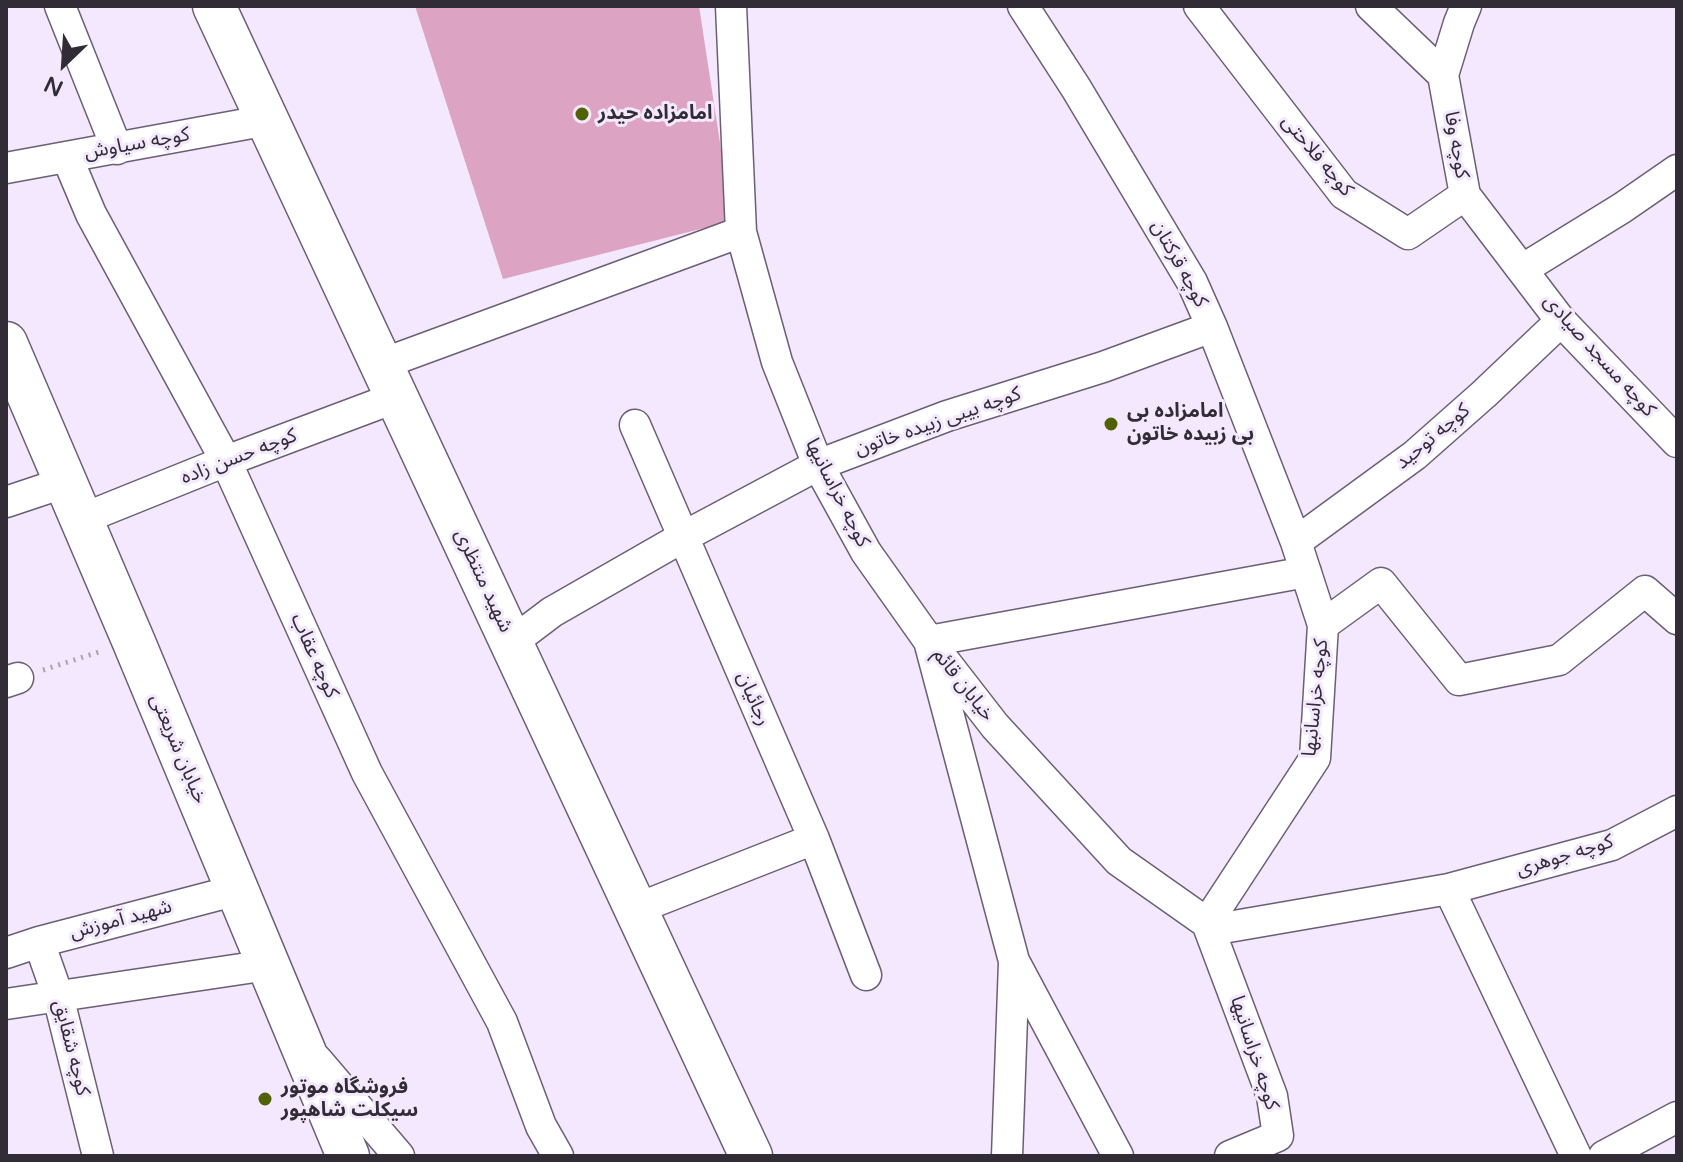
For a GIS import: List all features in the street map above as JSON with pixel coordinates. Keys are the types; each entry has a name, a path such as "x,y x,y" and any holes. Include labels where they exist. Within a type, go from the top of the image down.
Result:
{"street":[{"path":"60,6 117,149"},
{"name":"کوچه خراسانیها","path":"731,6 741,232 777,362 818,465 866,552 929,641 1014,961"},
{"name":"کوچه قرکتان","path":"1023,6 1192,282 1296,542"},
{"name":"کوچه فلاحتی","path":"1199,6 1344,194 1408,234 1465,195"},
{"path":"1371,6 1443,75"},
{"name":"کوچه وفا","path":"1466,6 1443,75 1465,195 1523,269"},
{"name":"شهید منتظری","path":"221,8 268,120 751,1156"},
{"name":"کوچه سیاوش","path":"6,168 268,120"},
{"name":"کوچه عقاب","path":"67,157 91,214 226,461 367,773 502,1022 541,1126 558,1156"},
{"path":"1523,269 1677,170"},
{"name":"کوچه حسن زاده","path":"6,502 74,501 226,461 389,380 741,232"},
{"name":"کوچه مسجد صیادی","path":"1523,269 1561,321 1677,442"},
{"name":"کوچه توحید","path":"1296,542 1415,455 1561,321"},
{"name":"کوچه بیبی زبیده خاتون","path":"511,643 552,612 818,465 947,416 1103,367 1212,327"},
{"name":"خیابان شریعتی","path":"6,343 348,1156"},
{"name":"رجائیان","path":"635,425 814,839 866,975"},
{"name":"کوچه خراسانبها","path":"1209,927 1315,758 1323,625 1296,542"},
{"name":"خیابان قائم","path":"1209,927 1119,861 995,726 929,641 1306,572"},
{"path":"1323,625 1381,583 1459,680 1559,660 1645,591 1677,619"},
{"name":"کوچه جوهری","path":"1209,927 1449,889 1612,845 1677,811"},
{"path":"636,909 814,839"},
{"path":"1449,889 1576,1156"},
{"name":"شهید آموزش","path":"6,953 237,890"},
{"name":"کوچه خراسانیها","path":"1209,927 1272,1096 1281,1146 1230,1156"},
{"name":"کوچه شقایق","path":"39,942 58,996 98,1156"},
{"path":"1007,1156 1014,961"},
{"path":"1014,961 1118,1156"},
{"path":"6,1004 268,965"},
{"path":"300,1040 399,1156"},
{"path":"1604,1156 1677,1117"}],"path":[{"path":"12,680 133,640"}],"building":[{"name":"امامزاده حیدر","path":"415,6 699,6 732,221 503,279"}],"place":[{"name":"امامزاده حیدر","path":"582,114"},
{"name":"امامزاده بی بی زبیده خاتون","path":"1111,424"},
{"name":"فروشگاه موتور سیکلت شاهپور","path":"265,1099"}]}
